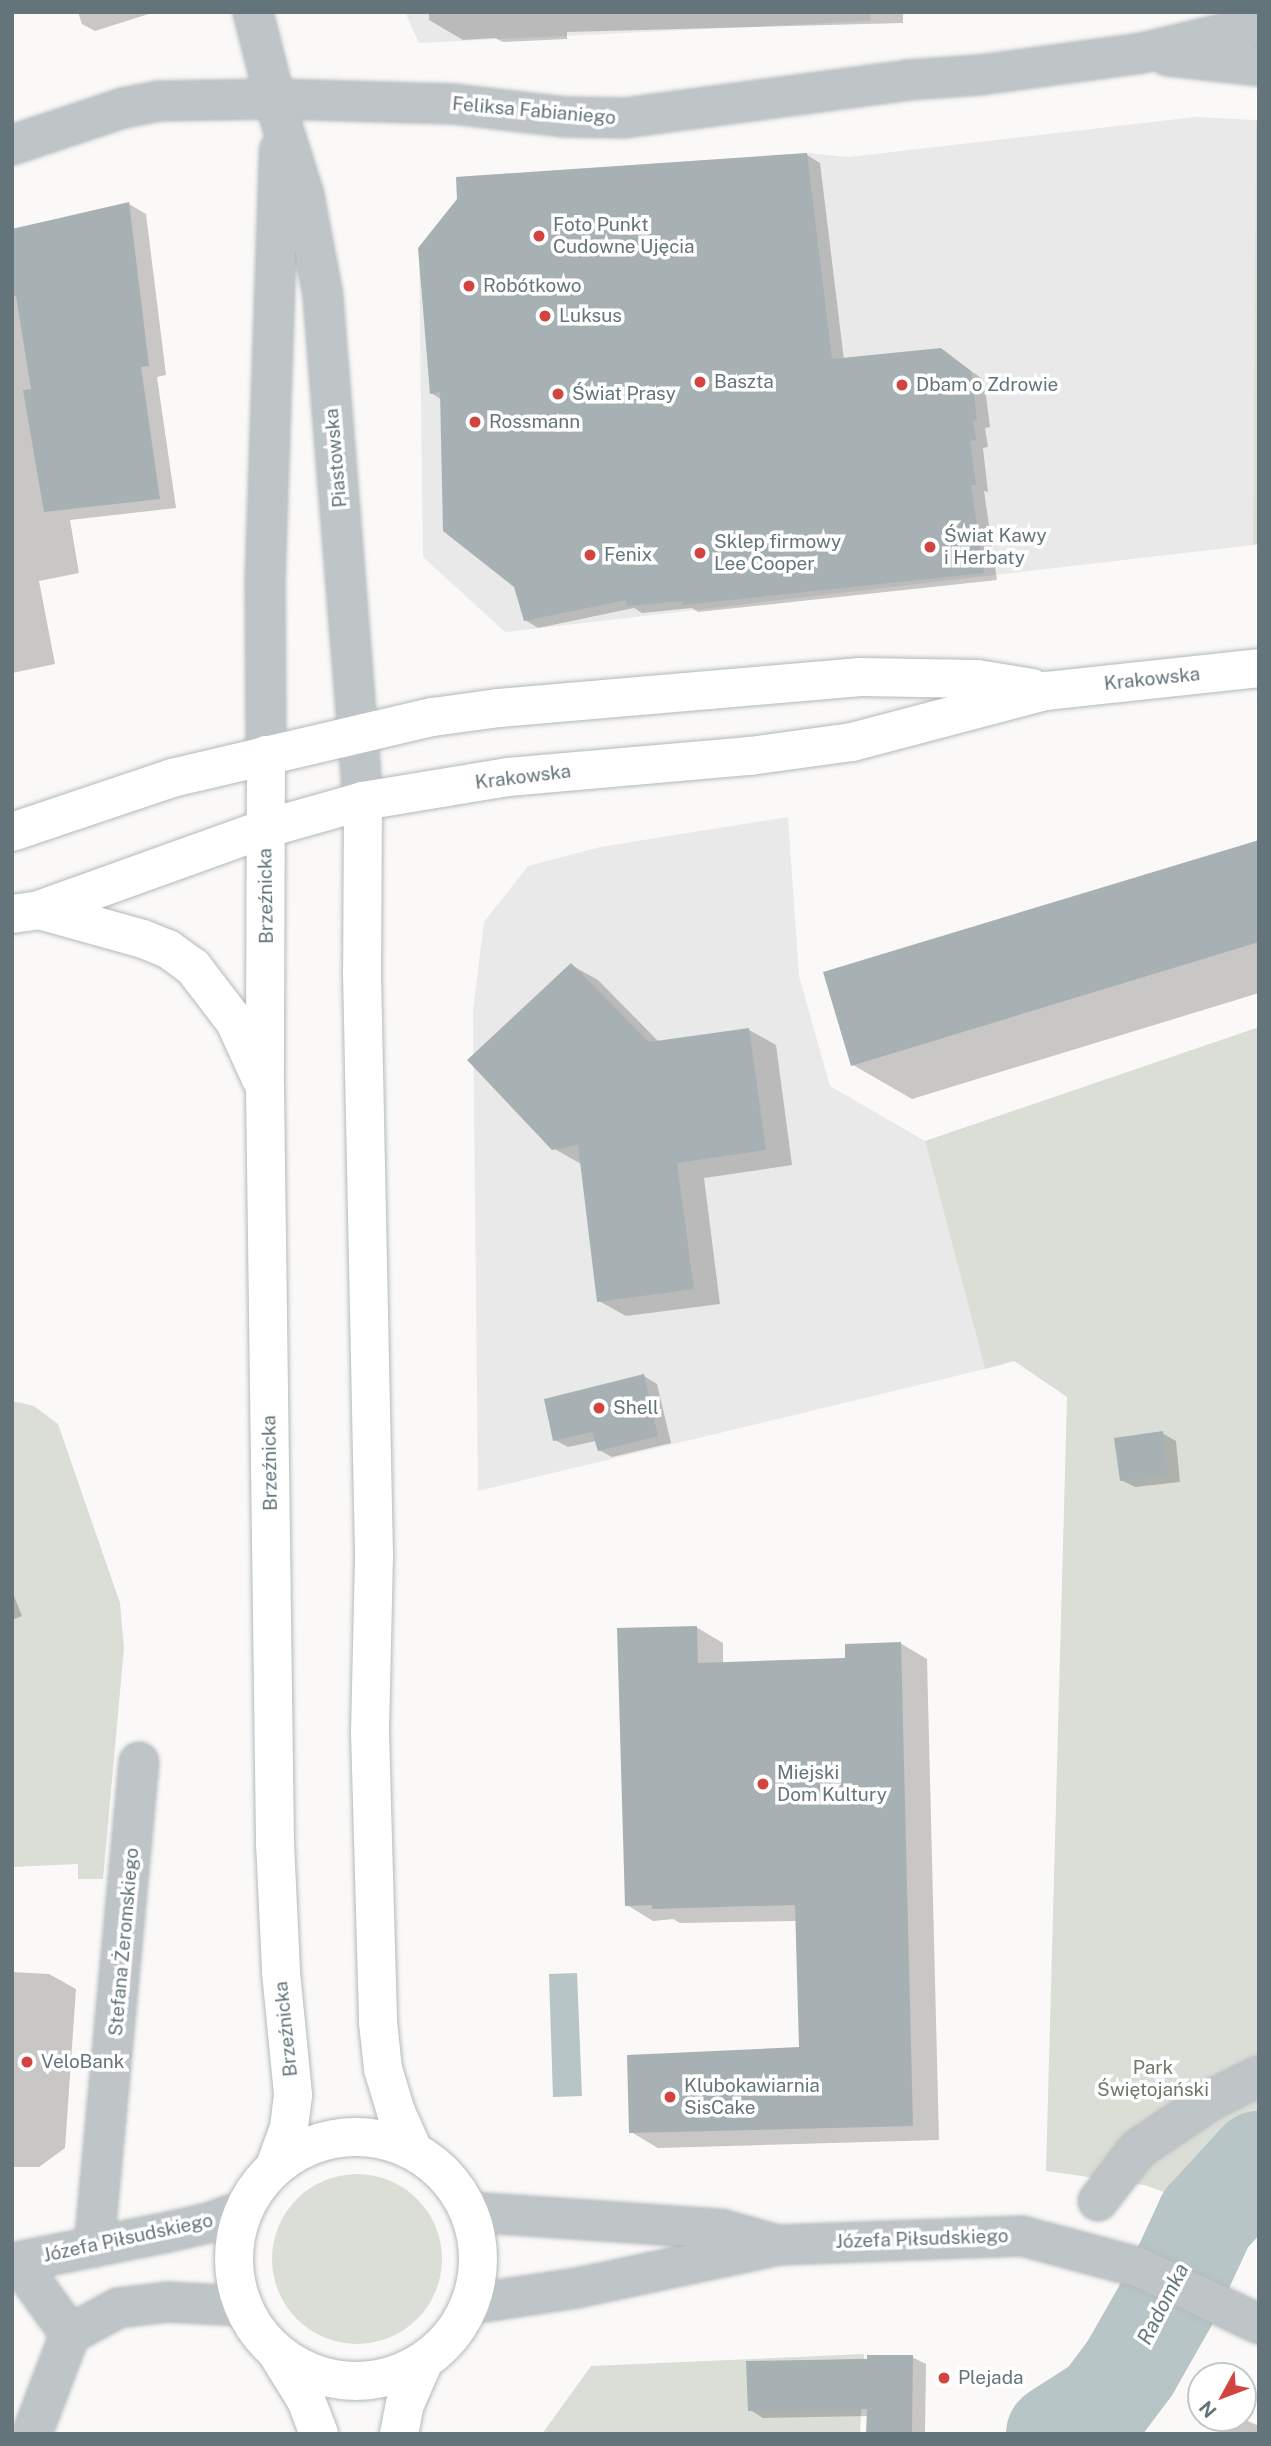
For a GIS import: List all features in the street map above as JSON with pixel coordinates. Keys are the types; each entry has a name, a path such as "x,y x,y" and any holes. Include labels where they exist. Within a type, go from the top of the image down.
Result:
{"main road":[{"name":"Krakowska","path":"26,912 264,829 363,801 508,776 750,756 852,742 1045,691 1259,668"},
{"name":"Krakowska","path":"12,832 172,778 433,717 499,708 861,677 977,680 1045,691"},
{"name":"Brzeźnicka","path":"266,755 265,1088 275,1843 281,1972 293,2095 289,2128 275,2166"},
{"path":"363,801 362,972 374,1556 370,1732 378,2022 383,2069 396,2112 413,2150"},
{"path":"26,912 143,939 167,949 193,967 235,1022 265,1088"},
{"path":"275,2351 302,2368 332,2379 363,2381 395,2375 424,2361 451,2337 471,2304 478,2274 478,2253 470,2212 456,2187 437,2166 413,2150 378,2138 341,2137 306,2147 275,2166 256,2186 244,2210 234,2242 234,2274 243,2306 257,2331 275,2351 306,2400 318,2434"},
{"path":"399,2434 405,2404 424,2361"}],"street":[{"name":"Piastowska","path":"253,12 304,195 323,296 360,733 363,801"},
{"name":"Feliksa Fabianiego","path":"12,145 123,108 160,101 278,109 454,104 564,117 624,118 908,80 980,75 1142,53 1259,25"},
{"name":"Feliksa Fabianiego","path":"1142,53 1259,66"},
{"name":"Piastowska","path":"266,755 265,583 278,109"},
{"name":"Stefana Żeromskiego","path":"94,2247 139,1762"},
{"path":"1098,2201 1139,2150 1211,2100 1259,2076"},
{"name":"Józefa Piłsudskiego","path":"15,2262 208,2223 244,2210"},
{"name":"Józefa Piłsudskiego","path":"470,2212 721,2229 779,2245"},
{"name":"Józefa Piłsudskiego","path":"471,2304 577,2288 779,2245 1022,2236 1138,2267 1259,2324"},
{"path":"15,2262 70,2334"},
{"path":"32,2434 70,2334 118,2308 167,2302 243,2306"}],"shaded area":[{"path":"405,12 870,12 871,21 419,43"},
{"path":"1195,117 1256,120 1253,545 505,632 423,557 419,252 457,199 456,177 807,153 849,157"},
{"path":"788,817 799,976 830,1086 925,1141 985,1369 478,1491 473,1009 484,922 528,866 600,847"},
{"path":"577,1973 582,2096 553,2097 549,1974"}],"green space":[{"path":"1256,120 1259,121 1259,544 1253,545"},
{"name":"Park Świętojański","path":"1259,1027 1259,2226 1144,2185 1046,2171 1067,1397 1014,1361 985,1369 925,1141"},
{"path":"12,1401 34,1406 58,1424 120,1603 124,1648 103,1879 78,1879 78,1864 12,1867"},
{"path":"357,2174 390,2180 417,2199 436,2226 442,2259 436,2292 417,2319 390,2338 357,2344 324,2338 297,2319 278,2292 272,2259 278,2226 297,2199 324,2180"},
{"path":"864,2354 860,2434 542,2434 591,2366"}],"building":[{"name":"Baszta","path":"807,153 832,359 941,348 971,371 977,420 973,421 976,440 970,441 976,485 971,485 984,573 683,605 682,601 627,606 626,600 524,621 514,587 443,531 440,392 430,394 418,248 457,199 456,177"},
{"path":"129,202 149,366 141,367 160,499 44,512 23,390 31,389 16,296 12,297 12,229"},
{"path":"1259,840 1259,942 851,1066 823,972"},
{"path":"571,963 649,1042 749,1028 766,1150 677,1163 694,1289 597,1302 578,1145 552,1150 467,1060"},
{"name":"Shell","path":"644,1374 658,1436 598,1451 592,1432 553,1441 544,1399"},
{"path":"1163,1431 1168,1475 1120,1481 1114,1438"},
{"name":"Miejski Dom Kultury","path":"697,1626 698,1663 845,1658 845,1644 901,1642 913,2126 629,2133 627,2055 799,2047 795,1905 652,1909 652,1905 625,1906 617,1628"},
{"path":"867,2355 913,2355 912,2434 866,2434 867,2409 748,2411 746,2361 867,2359"}],"waterway":[{"name":"Radomka","path":"1056,2434 1103,2404 1130,2368 1167,2303 1206,2219 1259,2161"}],"place":[{"name":"Foto Punkt Cudowne Ujęcia","path":"539,236"},
{"name":"Robótkowo","path":"469,286"},
{"name":"Luksus","path":"545,316"},
{"name":"Baszta","path":"700,382"},
{"name":"Dbam o Zdrowie","path":"902,385"},
{"name":"Świat Prasy","path":"558,394"},
{"name":"Rossmann","path":"475,422"},
{"name":"Świat Kawy i Herbaty","path":"930,547"},
{"name":"Sklep firmowy Lee Cooper","path":"700,553"},
{"name":"Fenix","path":"590,555"},
{"name":"Shell","path":"599,1408"},
{"name":"Miejski Dom Kultury","path":"763,1784"},
{"name":"VeloBank","path":"27,2062"},
{"name":"Klubokawiarnia SisCake","path":"670,2097"},
{"name":"Plejada","path":"944,2378"}]}
